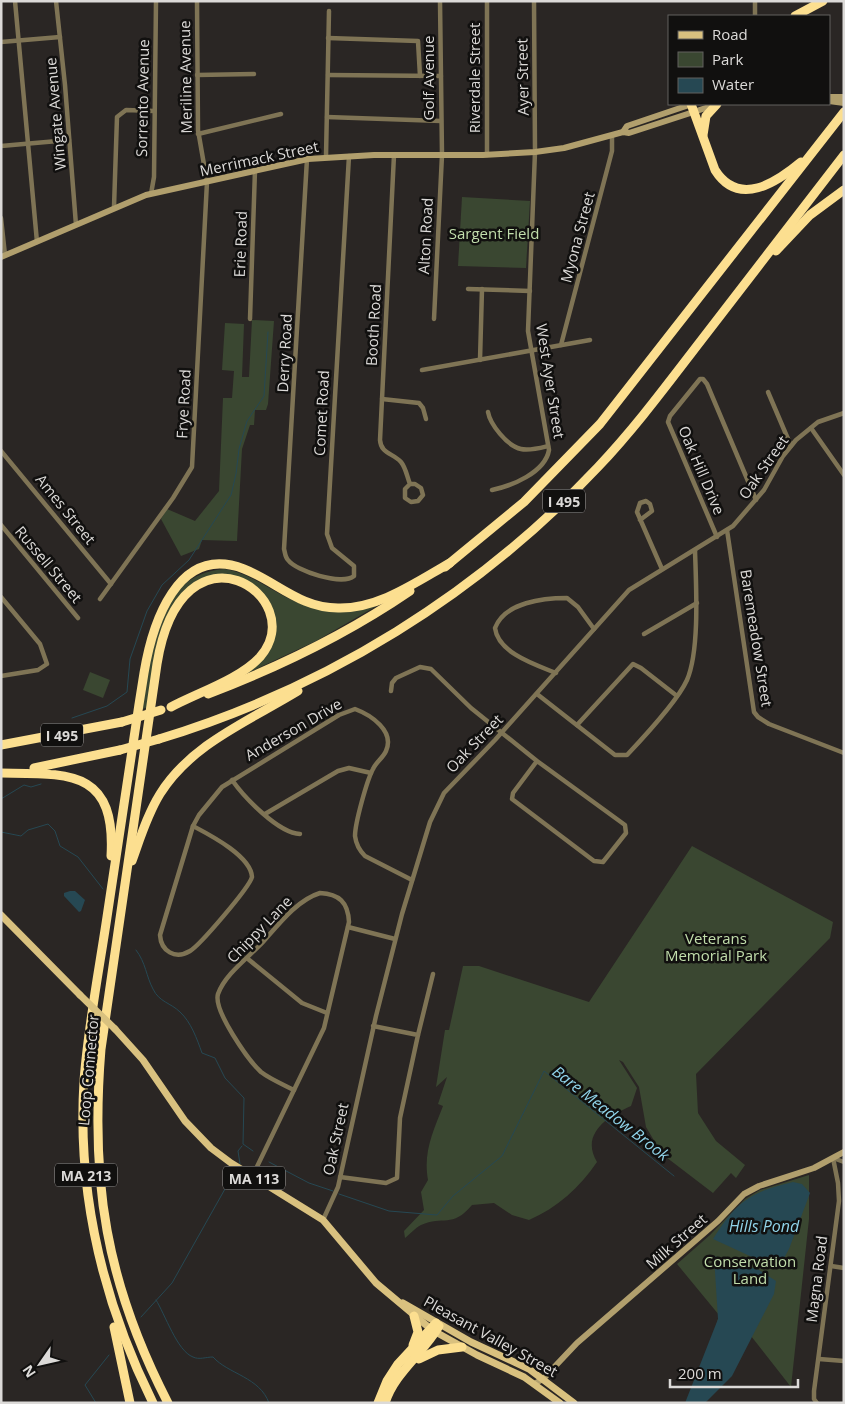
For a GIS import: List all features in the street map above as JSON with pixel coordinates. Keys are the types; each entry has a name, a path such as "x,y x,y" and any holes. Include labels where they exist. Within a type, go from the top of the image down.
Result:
{"highway":[{"path":"797,15 823,1"},
{"path":"703,135 706,116 717,105"},
{"path":"692,106 718,175 732,186 746,190 761,188 772,183 811,154"},
{"name":"I 495","path":"1,745 122,722 171,707 247,679 318,646 380,611 450,563 524,502 600,424 844,112"},
{"name":"I 495","path":"1,773 63,763 120,750 227,716 323,673 401,629 439,604 495,562 547,518 599,466 638,421 844,155"},
{"path":"754,272 810,215 844,190"},
{"path":"104,938 148,648 156,621 177,587 188,577 203,568 218,566 237,567 255,574 294,598 317,606 339,608 374,602 390,596 450,563"},
{"path":"125,878 158,655 169,620 186,594 198,584 209,579 227,578 252,588 262,598 270,614 271,631 262,655 240,672 171,707"},
{"path":"125,878 150,812 165,787 180,768 202,749 323,673"},
{"path":"1,773 47,772 64,775 88,784 103,799 112,827 104,938"},
{"name":"Loop Connector","path":"125,878 101,1049 96,1104 98,1169 105,1222 123,1297 136,1333 169,1403"},
{"name":"Loop Connector","path":"104,938 87,1058 84,1136 90,1213 104,1280 125,1343 153,1403"},
{"path":"104,1280 130,1403"},
{"path":"411,1350 418,1332 414,1316"},
{"path":"378,1403 387,1381 411,1350 436,1327"},
{"path":"385,1403 393,1384 429,1344 436,1327"},
{"path":"406,1368 429,1353 462,1347"}],"main road":[{"path":"830,96 844,97"},
{"path":"830,101 844,103"},
{"name":"Merrimack Street","path":"3,256 114,207 151,194 255,170 326,156 487,155 564,148 622,132 629,132 692,106 705,105"},
{"name":"Pleasant Valley Street","path":"1,915 116,1030 143,1060 197,1135 220,1156 323,1220 372,1278 414,1316 514,1361 543,1378 574,1403"},
{"name":"Milk Street","path":"534,1384 543,1378 568,1351 712,1227 744,1194 759,1186 803,1172 844,1152"},
{"name":"Pleasant Valley Street","path":"392,1297 462,1347 534,1384 560,1403"},
{"path":"541,1389 543,1378"}],"street":[{"path":"16,1 37,242"},
{"name":"Wingate Avenue","path":"56,1 76,225"},
{"name":"Sorrento Avenue","path":"151,194 154,177 156,1"},
{"name":"Meriline Avenue","path":"197,1 198,134 208,182"},
{"name":"Golf Avenue","path":"440,1 442,155"},
{"name":"Riverdale Street","path":"486,1 487,155"},
{"name":"Ayer Street","path":"534,1 536,152"},
{"path":"755,1 755,15"},
{"path":"326,156 329,11"},
{"path":"1,42 60,37"},
{"path":"328,38 418,41 420,76"},
{"path":"197,75 254,74"},
{"path":"328,75 441,76"},
{"path":"114,207 117,116 126,110 154,111"},
{"path":"198,134 281,114"},
{"path":"328,117 441,120"},
{"name":"Myona Street","path":"561,345 612,151 612,135"},
{"path":"1,146 69,140"},
{"name":"West Ayer Street","path":"492,490 522,481 547,457 548,446 528,326 536,152"},
{"name":"Booth Road","path":"394,155 380,445 402,464 410,484"},
{"name":"Alton Road","path":"434,319 442,155"},
{"name":"Comet Road","path":"284,548 286,558 291,563 318,576 347,580 355,574 353,564 330,546 327,534 349,156"},
{"name":"Derry Road","path":"284,548 307,159"},
{"name":"Erie Road","path":"250,319 255,170"},
{"name":"Frye Road","path":"100,599 174,498 192,467 208,182"},
{"path":"1,218 3,256"},
{"path":"468,289 530,291"},
{"path":"480,360 482,289"},
{"path":"422,370 590,340"},
{"name":"Oak Hill Drive","path":"717,537 668,422 670,416 700,379 703,379 707,384 756,500"},
{"path":"768,392 791,446"},
{"path":"382,399 415,402 423,408 426,419"},
{"path":"488,412 490,422 520,449 548,446"},
{"name":"Oak Street","path":"323,1220 335,1196 340,1177 373,1026 395,939 412,880 439,801 454,781 537,694 629,590 727,530 756,500 791,446 811,428 826,418 844,413"},
{"path":"811,428 844,475"},
{"name":"Ames Street","path":"1,451 111,584"},
{"name":"Booth Road","path":"410,484 417,484 422,490 422,497 416,502 409,501 404,496 405,489 410,484"},
{"path":"640,520 662,569"},
{"name":"Russell Street","path":"1,525 78,618"},
{"name":"Baremeadow Street","path":"727,530 756,715 769,724 844,753"},
{"path":"537,694 615,755 623,757 630,751 677,696 690,672 697,603 694,550"},
{"path":"1,597 40,644 47,664 38,670 1,676"},
{"path":"556,672 524,659 500,641 496,628 500,620 530,602 567,598 578,607 594,629"},
{"path":"644,634 697,603"},
{"path":"577,725 632,664 641,668 677,696"},
{"path":"390,691 392,683 396,678 420,667 426,667 435,672 457,695 501,733 625,825 626,833 603,862 594,861 512,799 513,793 537,760"},
{"name":"Anderson Drive","path":"193,826 230,848 244,861 252,877 245,892 196,946 189,951 171,954 163,948 160,935 193,826 210,800 232,780 339,715 355,710 377,722 387,738 386,752 371,773 356,826 358,846 360,851 377,864 412,880"},
{"path":"265,814 343,769 356,769 371,773"},
{"path":"232,780 241,792 287,832 300,834"},
{"name":"Chippy Lane","path":"252,1177 324,1028 328,1013 348,927 347,910 337,897 326,893 311,896 304,900 222,986 217,997 218,1007 253,1063 266,1075 294,1090"},
{"path":"348,927 395,939"},
{"path":"248,959 302,1003 328,1013"},
{"path":"340,1177 386,1183 397,1178 400,1118 433,974"},
{"path":"373,1026 418,1035"},
{"path":"833,1158 844,1162"},
{"name":"Magna Road","path":"817,1403 814,1391 839,1200 833,1158"},
{"path":"831,1266 844,1268"},
{"path":"819,1359 844,1361"}],"green space":[{"name":"Sargent Field","path":"462,197 530,201 526,268 458,266"},
{"path":"252,320 274,321 268,404 266,410 255,410 254,425 250,425 242,449 237,541 202,540 199,549 181,556 161,519 167,509 195,521 219,491 223,398 232,398 234,371 222,370 225,323 244,324 242,377 249,377"},
{"path":"224,569 246,575 305,605 331,607 380,604 316,641 235,679 255,666 273,625 250,584 203,580 165,622 155,653 148,707 140,710 152,643 159,621 169,602 183,586 201,575"},
{"path":"90,672 110,680 103,698 83,690"},
{"name":"Veterans Memorial Park","path":"692,846 833,922 830,938 696,1074 698,1113 716,1141 745,1165 736,1178 731,1173 713,1193 662,1154 646,1127 639,1087 623,1062 619,1060 637,1088 631,1106 614,1115 599,1127 592,1143 597,1162 567,1196 529,1220 512,1215 494,1203 472,1205 459,1217 421,1225 405,1238 404,1231 424,1210 421,1192 428,1180 428,1151 443,1106 438,1104 447,1077 436,1087 445,1030 449,1030 463,966 479,966 589,1002"},
{"name":"Conservation Land","path":"809,1175 809,1219 791,1387 751,1336 715,1330 719,1315 677,1264 710,1235 745,1199 760,1190"}],"water":[{"path":"75,891 85,900 79,912 64,896 64,893"},
{"name":"Hills Pond","path":"793,1182 802,1184 810,1193 789,1249 778,1269 713,1239 729,1216 745,1200 766,1190"},
{"name":"Hills Pond","path":"714,1256 759,1270 776,1281 774,1294 732,1376 705,1403 685,1403 718,1319"}],"waterway":[{"path":"72,718 107,706 127,692 130,659 147,611 162,585 189,560 231,495 239,449 247,421 264,396 268,332"},
{"path":"1,799 24,785 31,787 41,784"},
{"name":"Bare Meadow Brook","path":"1,832 21,836 28,830 48,824 55,831 60,846 78,857 103,889"},
{"name":"Bare Meadow Brook","path":"136,950 156,993 162,1000 177,1009 184,1016 193,1031 202,1053 215,1058 225,1078 244,1098 243,1144 253,1151"},
{"name":"Bare Meadow Brook","path":"339,1194 389,1211 437,1215 453,1196 502,1156 544,1071 674,1176"},
{"path":"240,1164 238,1151 242,1146"},
{"name":"Bare Meadow Brook","path":"269,1162 309,1183 333,1191"},
{"path":"141,1317 172,1283 234,1173"},
{"path":"156,1300 177,1340 187,1353 198,1358 213,1357 219,1363 259,1387 269,1403"},
{"path":"96,1403 85,1385 109,1355"}]}
